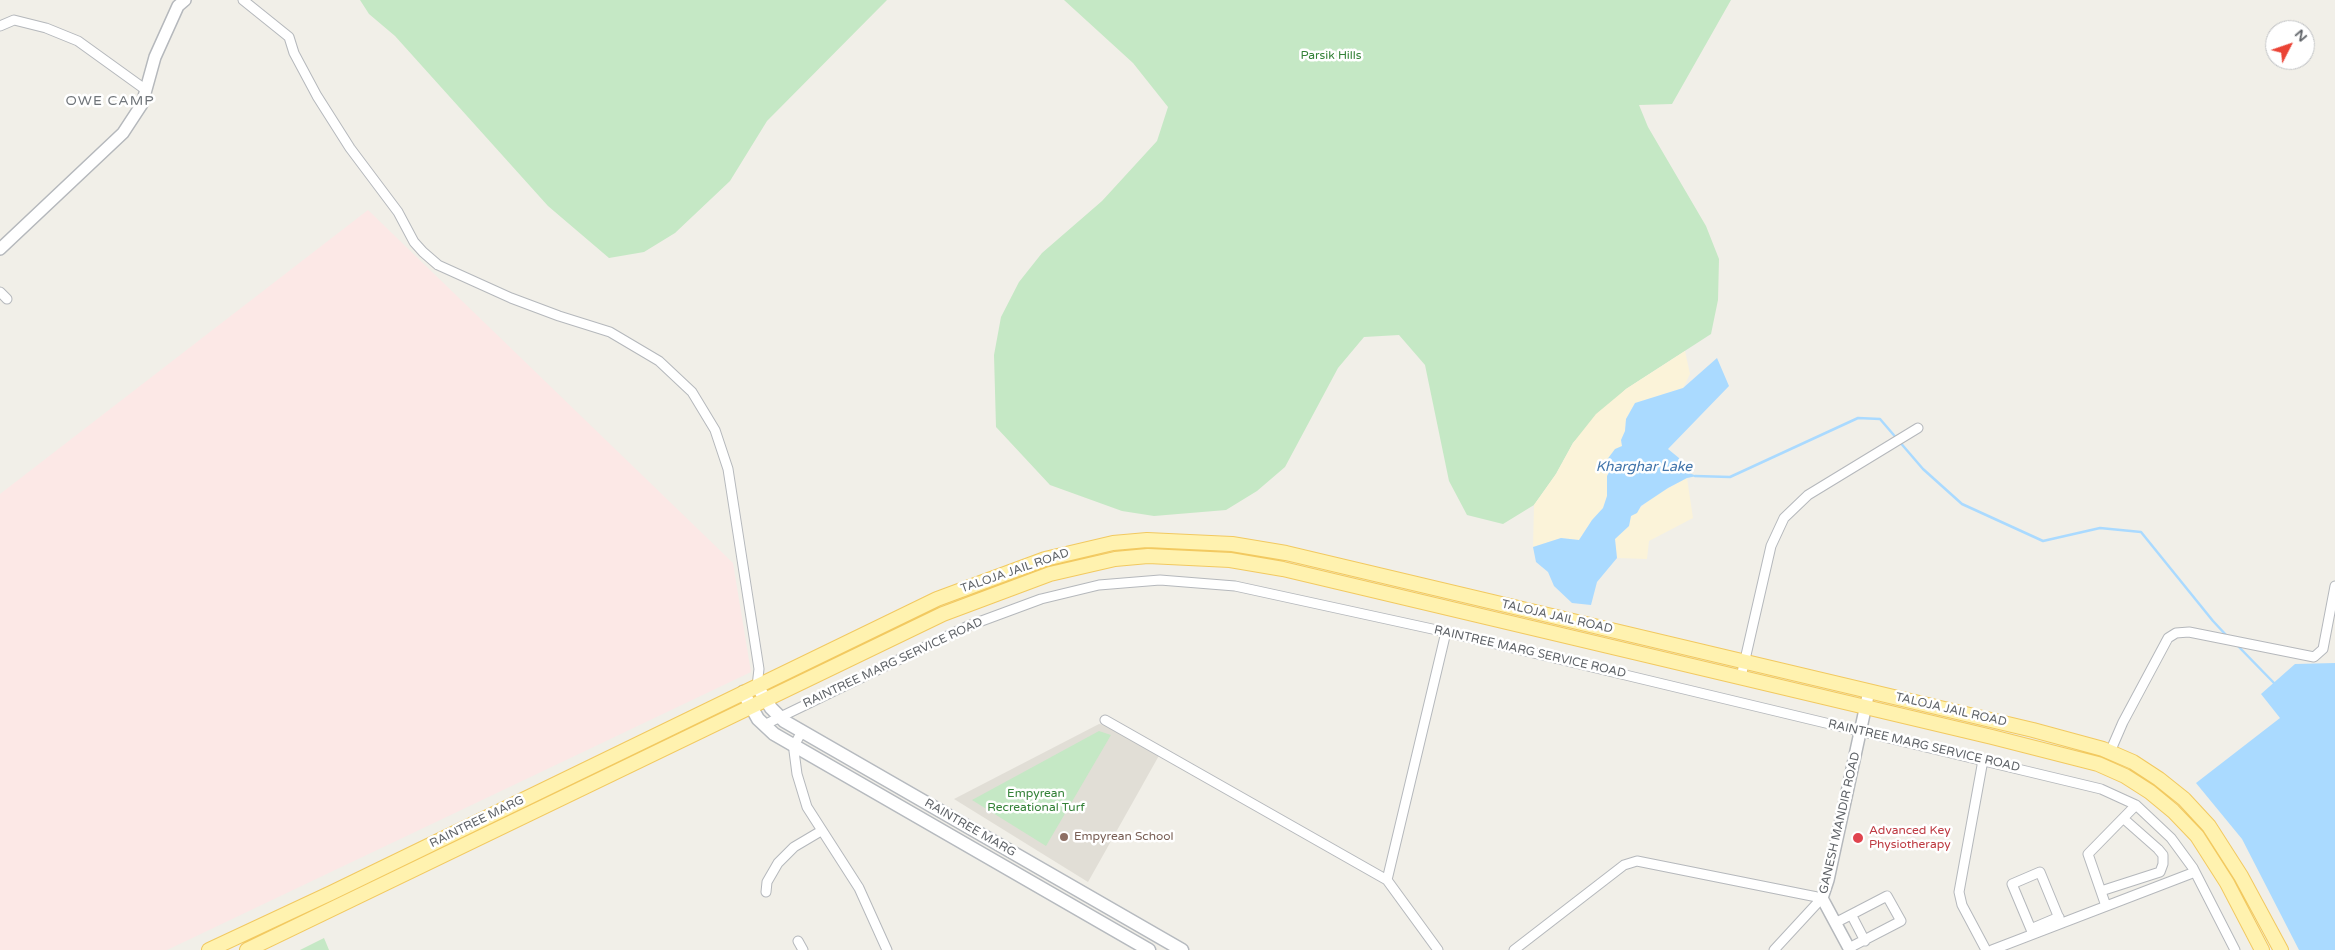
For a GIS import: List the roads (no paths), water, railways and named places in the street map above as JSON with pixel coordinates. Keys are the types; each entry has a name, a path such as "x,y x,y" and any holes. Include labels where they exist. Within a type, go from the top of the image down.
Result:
{"main road":[{"name":"TALOJA JAIL ROAD","path":"757,686 904,614 973,584 1046,558 1113,543 1147,540 1232,544 1286,553 2078,741 2110,752 2133,762 2159,779 2184,799 2209,826 2241,876 2280,950"},
{"name":"TALOJA JAIL ROAD","path":"765,700 902,633 979,600 1050,574 1115,559 1148,556 1230,560 1283,569 1866,706 2074,757 2125,776 2163,802 2196,836 2222,875 2262,950"},
{"name":"RAINTREE MARG","path":"209,950 340,889 757,686 765,700 780,717 802,732 1182,950"},
{"name":"RAINTREE MARG","path":"743,692 750,707 764,725 794,746 1149,950"},
{"name":"RAINTREE MARG","path":"248,950 765,700"}],"street":[{"path":"0,249 123,133 142,104 155,57 178,6 184,0"},
{"path":"243,0 289,37 294,53 317,96 423,252 438,264 511,298 610,332 659,361 692,392 715,430 728,469 759,669 757,686"},
{"path":"0,26 14,20 46,28 78,41 146,90"},
{"path":"1741,677 1771,546 1784,518 1808,495 1918,428"},
{"name":"RAINTREE MARG SERVICE ROAD","path":"764,725 968,626 1041,599 1099,585 1160,580 1235,586 1446,632 2101,789 2136,805 2171,838 2195,872 2235,950"},
{"path":"2110,752 2123,722 2168,638 2176,633 2189,632 2237,640 2314,657 2322,648 2335,586"},
{"path":"1387,880 1446,632"},
{"name":"GANESH MANDIR ROAD","path":"1849,949 1822,898 1828,880 1869,691"},
{"path":"1105,720 1387,880 1438,950"},
{"path":"802,732 794,746 797,774 805,799 821,831 846,865 859,888 887,950"},
{"path":"1983,760 1960,892 1962,905 1986,950"},
{"path":"2106,906 2088,854 2136,805"},
{"path":"2101,891 2160,872 2163,864 2162,855 2158,849 2124,819"},
{"path":"766,892 767,882 778,863 794,847 821,831"},
{"path":"1514,950 1624,865 1637,861 1822,898"},
{"path":"2032,932 2012,884 2040,872 2060,920"},
{"path":"1992,950 2060,920 2106,906 2195,872"},
{"path":"1835,923 1852,916 1887,896 1901,921 1849,949"},
{"path":"1774,950 1822,898"},
{"path":"1852,916 1865,940"},
{"path":"798,942 803,950"}],"water":[{"name":"Kharghar Lake","path":"1717,358 1729,386 1668,449 1679,458 1681,470 1697,476 1687,478 1668,488 1641,506 1637,513 1631,516 1629,526 1615,539 1617,558 1597,582 1591,605 1572,603 1554,586 1548,572 1536,562 1533,547 1561,538 1579,540 1592,520 1603,508 1607,496 1607,476 1611,468 1606,461 1615,449 1622,446 1621,440 1625,431 1626,419 1635,403 1683,388"},
{"path":"2335,663 2335,950 2299,950 2242,839 2196,783 2280,718 2261,694 2295,664"}],"waterway":[{"path":"1695,476 1730,477 1858,418 1880,419 1923,469 1962,504 2043,541 2100,528 2141,532 2227,636"},
{"path":"2237,645 2275,684"}],"place":[{"name":"Empyrean School","path":"1064,837"},
{"name":"Advanced Key Physiotherapy","path":"1858,838"}],"district":[{"name":"OWE CAMP","path":"110,101"}],"park label":[{"name":"Parsik Hills","path":"1331,56"},
{"name":"Empyrean Recreational Turf","path":"1036,801"}]}
